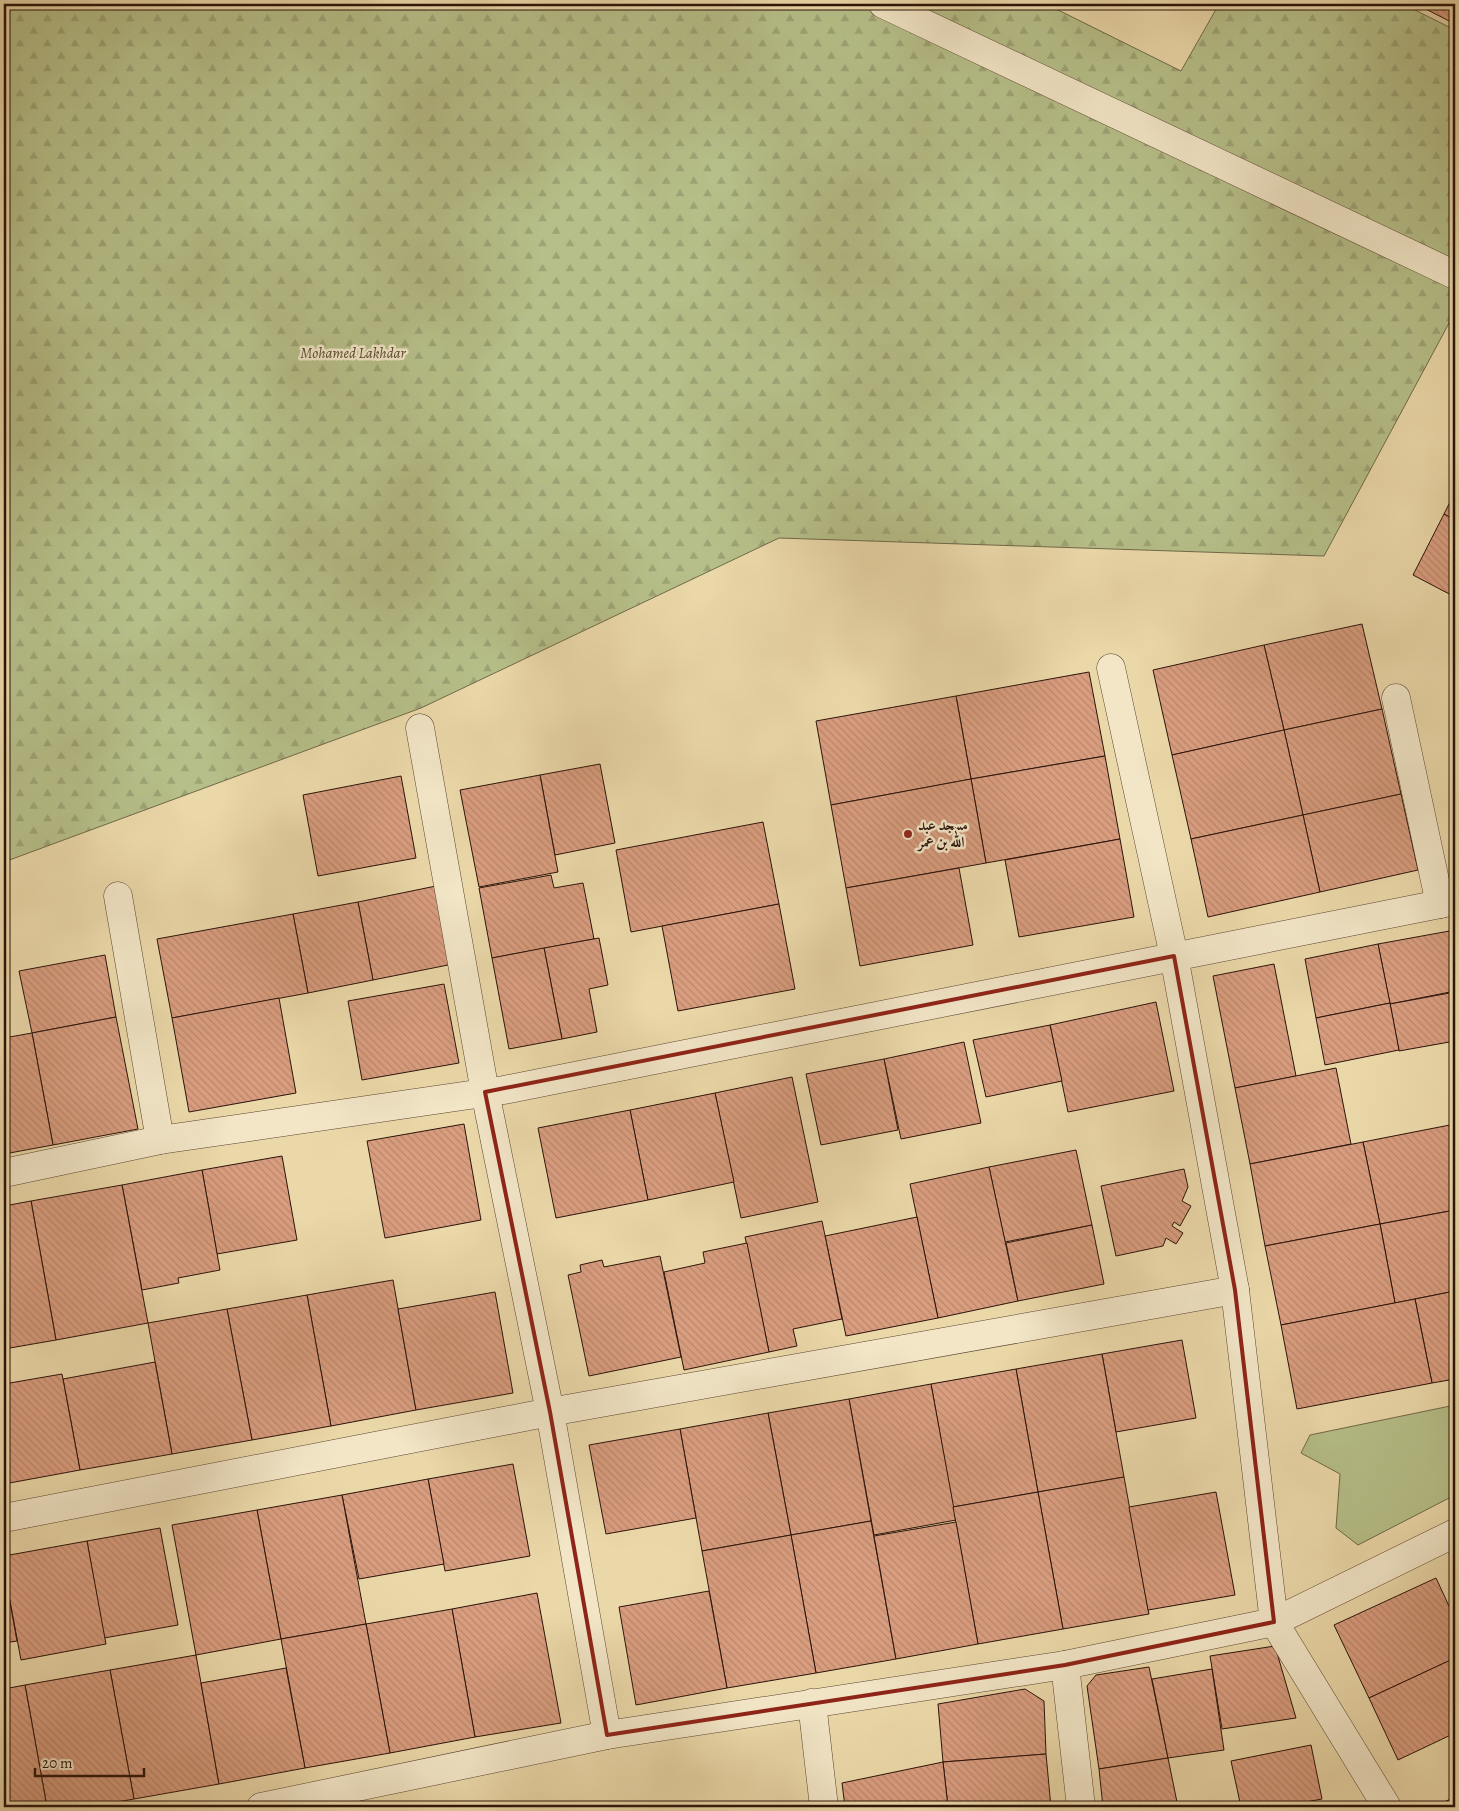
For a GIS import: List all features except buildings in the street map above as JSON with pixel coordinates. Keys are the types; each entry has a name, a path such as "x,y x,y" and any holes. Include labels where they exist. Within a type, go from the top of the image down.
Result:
{"street":[{"path":"883,4 1455,275"},
{"path":"1110,668 1174,956 1236,1290 1274,1622 1387,1807"},
{"path":"4,1173 160,1140 504,1090 1447,903 1396,698"},
{"path":"420,728 485,1092 550,1412 607,1735"},
{"path":"118,896 160,1140"},
{"path":"4,1518 550,1412 1236,1290"},
{"path":"261,1807 607,1735 1065,1665 1274,1622 1455,1533"},
{"path":"1065,1665 1080,1807"},
{"path":"812,1703 824,1807"}],"highlighted area":[{"path":"1174,956 1235,1290 1274,1622 1065,1665 607,1735 550,1412 485,1092"}],"green space":[{"name":"Mohamed Lakhdar","path":"4,4 1046,4 1181,71 1219,4 1403,4 1455,30 1455,312 1324,556 779,538 421,708 4,862"},
{"path":"1455,1405 1455,1495 1358,1545 1336,1528 1340,1474 1301,1453 1310,1435"}],"place":[{"name":"مسجد عبد الله بن عمر","path":"908,834"}]}
